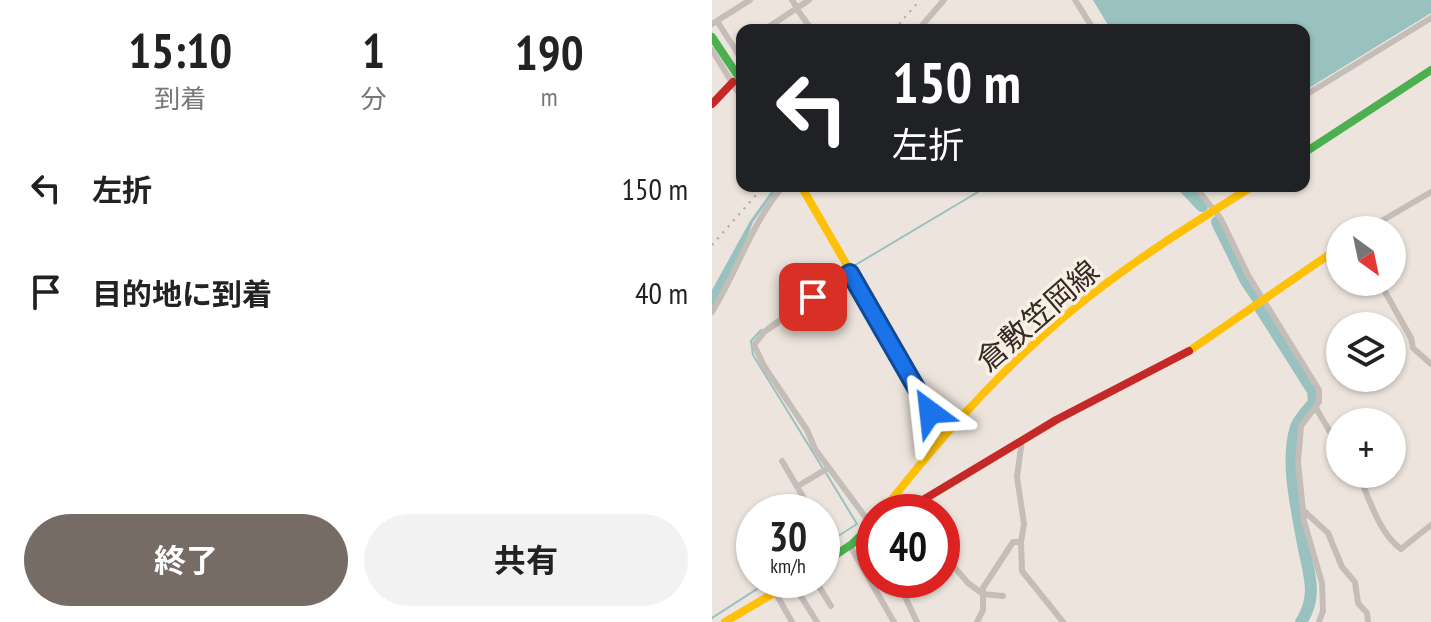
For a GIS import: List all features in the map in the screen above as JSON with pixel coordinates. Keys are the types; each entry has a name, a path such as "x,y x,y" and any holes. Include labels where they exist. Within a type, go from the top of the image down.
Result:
{"street":[{"path":"735,49 715,23 750,0"},
{"path":"792,0 808,24"},
{"path":"773,24 809,0"},
{"path":"923,24 944,0"},
{"path":"1075,0 1090,24"},
{"path":"1310,92 1431,18"},
{"path":"712,37 736,80"},
{"path":"712,50 736,81"},
{"path":"1310,149 1431,70"},
{"path":"712,104 736,83"},
{"path":"712,312 738,265 757,221 779,192"},
{"path":"804,192 945,434"},
{"path":"1200,192 1215,210 1263,300 1319,390 1316,408 1301,426 1298,441 1298,474 1307,535 1322,583 1323,611 1319,622"},
{"name":"倉敷笠岡線","path":"897,494 945,434 1015,361 1058,323 1121,274 1244,192"},
{"path":"1394,216 1431,192"},
{"path":"933,494 1072,411 1167,364 1326,257"},
{"path":"849,270 764,332 754,345 825,470 856,507"},
{"path":"1387,296 1411,338 1413,348 1431,364"},
{"path":"1316,408 1326,425"},
{"path":"1022,440 1017,477 1024,524 1022,571 1063,622"},
{"path":"782,461 802,494"},
{"path":"798,486 825,470"},
{"path":"1364,488 1381,526 1401,549 1431,525"},
{"path":"1303,510 1328,533 1342,567 1355,582 1358,603 1367,613 1368,622"},
{"path":"840,553 856,541"},
{"path":"977,622 983,610 983,588 1013,542 1021,542"},
{"path":"850,546 894,622"},
{"path":"960,574 983,594 1003,596"},
{"path":"729,621 765,598"},
{"path":"778,598 792,622"},
{"path":"804,598 817,622"},
{"path":"826,598 831,606"},
{"path":"905,598 915,621"}],"water":[{"path":"1093,0 1431,0 1431,13 1310,87 1310,24 1107,24"},
{"path":"771,192 775,192 753,222 738,262 712,307 712,290 750,221"}],"waterway":[{"path":"852,267 978,192"},
{"path":"1189,192 1202,206"},
{"path":"1217,222 1258,299"},
{"path":"767,327 846,271"},
{"path":"1261,309 1313,391 1314,402 1296,427 1292,455 1295,501 1311,583 1310,602 1301,622"},
{"path":"761,330 751,341 753,355 822,467"},
{"path":"826,473 839,494"},
{"path":"840,496 857,524 840,535"},
{"path":"712,618 743,598"}],"railway":[{"path":"899,24 920,0"},
{"path":"712,245 759,192"}],"traffic: fast":[{"path":"712,37 736,73"},
{"path":"1310,149 1431,70"},
{"path":"840,552 856,540"}],"traffic: slow":[{"path":"804,192 945,434"},
{"path":"897,494 973,404 1049,330 1140,259 1244,192"},
{"path":"1189,351 1326,257"},
{"path":"725,622 766,598"}],"traffic: jam":[{"path":"712,104 733,82"},
{"path":"933,494 1056,420 1189,351"}],"route":[{"path":"813,297 850,273 930,412"}]}
